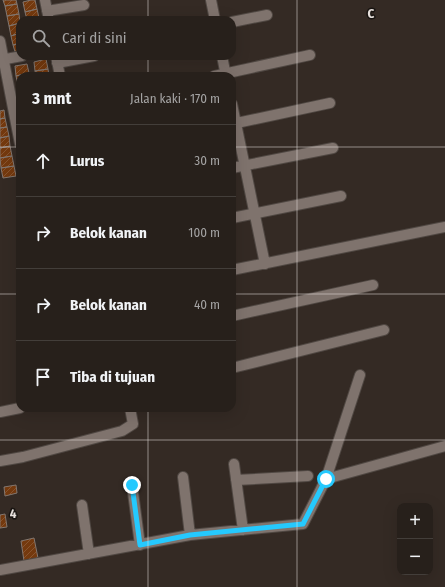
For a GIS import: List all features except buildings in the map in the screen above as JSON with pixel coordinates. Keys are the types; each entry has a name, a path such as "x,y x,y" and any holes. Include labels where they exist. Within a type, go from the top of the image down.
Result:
{"street":[{"path":"45,0 48,16 84,4"},
{"path":"211,0 214,16"},
{"path":"236,21 267,15"},
{"path":"0,41 2,60 16,125"},
{"path":"236,73 310,55"},
{"path":"2,60 16,57"},
{"path":"57,60 59,72"},
{"path":"223,60 225,72"},
{"path":"236,124 330,103"},
{"path":"236,132 245,166 265,264"},
{"path":"236,167 333,148"},
{"path":"236,217 341,196"},
{"path":"236,269 445,227"},
{"path":"236,315 372,285"},
{"path":"236,367 384,330"},
{"path":"0,570 190,535 303,524 326,479 360,376"},
{"path":"0,412 16,409"},
{"path":"0,461 22,457 122,431 133,424 131,412"},
{"path":"326,479 445,446"},
{"path":"234,464 243,530"},
{"path":"236,480 308,476"},
{"path":"183,477 190,535"},
{"path":"132,485 140,545"},
{"path":"82,505 89,554"}],"route":[{"path":"132,485 140,545 190,535 303,524 326,479"}]}
